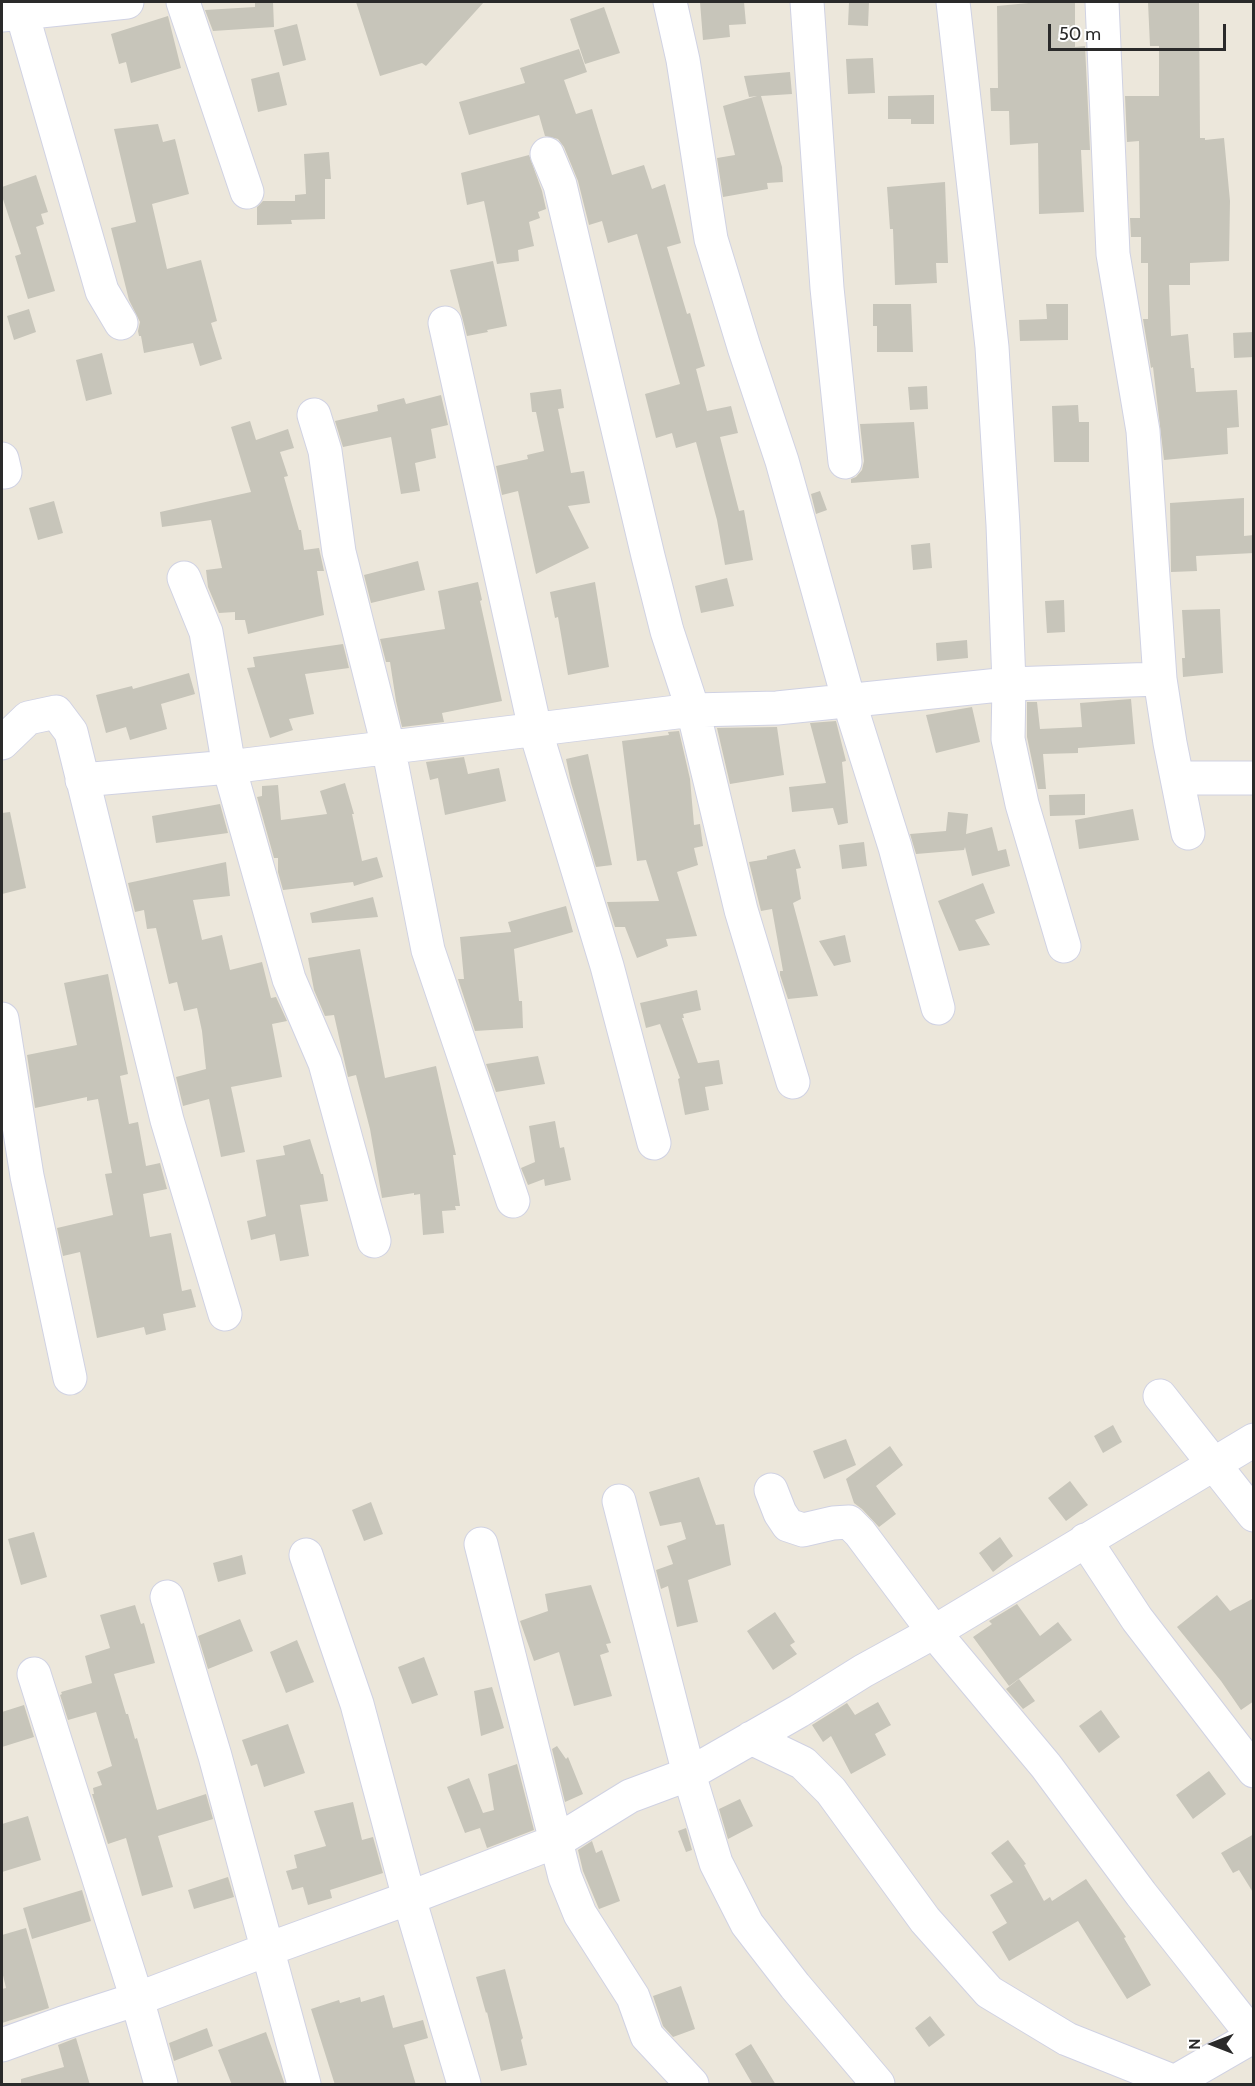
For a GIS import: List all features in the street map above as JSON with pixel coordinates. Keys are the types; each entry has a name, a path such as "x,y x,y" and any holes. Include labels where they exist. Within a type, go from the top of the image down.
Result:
{"street":[{"path":"121,323 102,291 12,14 127,2"},
{"path":"183,2 247,192"},
{"path":"670,2 683,60 711,239 782,461 849,701 895,847 938,1008"},
{"path":"807,2 826,288 845,462"},
{"path":"953,2 992,348 1003,525 1009,684 1008,739 1022,804 1064,946"},
{"path":"1102,2 1113,254 1143,431 1160,679 1188,833"},
{"path":"547,154 560,185 667,631 693,710 741,910 793,1082"},
{"path":"445,323 536,729 608,966 654,1143"},
{"path":"314,415 325,451 339,552 388,746 428,950 513,1201"},
{"path":"184,578 206,632 230,767 289,979 325,1064 374,1241"},
{"path":"82,780 230,767 693,710 777,708 1009,684 1160,679"},
{"path":"2,743 28,718 56,712 71,732 167,1120 225,1314"},
{"path":"1177,778 1254,778"},
{"path":"2,1019 27,1176 70,1378"},
{"path":"1160,1396 1254,1515"},
{"path":"2,2045 137,1999 557,1841 630,1796 689,1774 863,1671 934,1632 1254,1440"},
{"path":"751,1738 803,1762 831,1791 925,1920 989,1992 1067,2039 1173,2083 1253,2036 1141,1894 1046,1766 934,1632 860,1533 849,1522 803,1530 788,1525 780,1513 771,1490"},
{"path":"619,1501 689,1774 716,1863 747,1924 795,1986 878,2085"},
{"path":"1085,1540 1137,1619 1254,1772"},
{"path":"481,1544 565,1877 580,1914 633,1998 647,2036 692,2085"},
{"path":"306,1555 357,1704 409,1898 464,2085"},
{"path":"167,1597 215,1756 303,2085"},
{"path":"34,1674 137,1999 161,2085"}],"building":[{"path":"273,2 274,27 213,31 205,10 255,7 255,3"},
{"path":"356,2 484,2 426,66 422,63 380,76"},
{"path":"700,2 744,2 746,24 729,25 730,37 703,40"},
{"path":"849,2 869,2 868,26 848,25"},
{"path":"1039,2 1075,2 1075,47 1085,46 1090,150 1081,150 1084,212 1039,214 1038,143 1010,145 1009,111 991,111 990,88 998,88 997,6"},
{"path":"1148,2 1199,2 1200,138 1205,138 1205,140 1224,138 1230,201 1229,261 1190,263 1190,285 1169,285 1171,336 1188,334 1196,392 1237,390 1239,427 1227,428 1228,454 1164,460 1153,367 1151,368 1143,319 1148,319 1148,263 1141,263 1141,237 1131,237 1130,218 1140,218 1139,141 1127,142 1125,96 1159,96 1159,46 1150,46"},
{"path":"604,7 620,53 585,64 570,19"},
{"path":"168,16 181,68 131,83 126,62 119,64 111,34"},
{"path":"297,24 306,60 283,66 274,30"},
{"path":"579,49 587,72 564,80 576,114 592,109 612,175 644,165 652,189 665,184 681,243 667,247 687,314 690,313 705,366 696,369 707,411 731,406 738,433 720,437 739,511 744,510 753,560 725,565 717,520 696,442 676,448 672,433 656,438 645,394 680,384 637,234 608,243 602,221 589,225 578,181 564,147 558,139 545,136 539,115 469,135 459,102 525,83 520,68"},
{"path":"873,58 875,93 848,94 846,59"},
{"path":"279,72 287,105 258,112 251,79"},
{"path":"790,72 792,94 761,96 782,167 783,182 767,183 768,189 723,197 717,158 735,155 723,106 757,96 749,97 744,76"},
{"path":"934,95 934,124 911,124 911,119 888,119 888,96"},
{"path":"158,124 163,142 175,139 189,194 152,204 167,269 201,260 217,321 211,323 222,359 200,366 193,343 144,353 138,331 140,322 129,300 111,228 136,222 114,129"},
{"path":"329,152 331,179 325,179 325,219 291,220 292,224 257,225 257,207 263,201 295,201 295,195 306,194 304,154"},
{"path":"529,155 546,209 538,212 540,218 529,222 534,246 518,250 519,261 497,264 484,201 467,205 461,173"},
{"path":"36,175 48,212 41,214 44,224 36,227 55,291 28,299 15,256 21,254 2,196 2,187"},
{"path":"945,182 948,263 936,263 937,283 895,285 893,229 890,229 887,187"},
{"path":"493,261 507,326 467,336 450,270"},
{"path":"873,304 911,304 913,352 877,352 877,326 873,326"},
{"path":"1046,304 1068,304 1068,340 1020,341 1019,320 1047,319"},
{"path":"29,309 36,332 14,340 7,316"},
{"path":"1254,332 1254,357 1234,358 1233,333"},
{"path":"102,353 112,394 86,401 76,360"},
{"path":"927,386 928,409 910,410 908,387"},
{"path":"561,389 564,408 558,409 571,473 584,471 590,503 568,506 589,548 536,574 518,491 502,495 496,466 528,459 527,455 544,451 536,412 532,412 530,393"},
{"path":"441,395 448,425 431,429 436,458 415,463 420,491 401,494 391,437 343,447 335,421 378,411 377,405 404,398 406,404"},
{"path":"1078,405 1079,422 1089,422 1089,462 1054,462 1052,406"},
{"path":"250,421 256,440 288,429 294,448 280,452 288,476 284,477 299,530 301,530 304,550 319,548 324,571 317,571 324,615 248,634 245,620 235,620 235,612 219,613 208,587 206,570 222,568 211,520 162,527 160,512 251,492 231,427"},
{"path":"914,422 919,478 851,483 851,479 862,470 864,461 860,424"},
{"path":"820,491 827,510 816,514 811,494"},
{"path":"1244,498 1244,536 1254,535 1254,553 1196,556 1197,571 1171,572 1170,503"},
{"path":"54,501 63,533 38,540 29,508"},
{"path":"930,543 932,568 913,570 911,545"},
{"path":"418,561 425,590 371,603 364,575"},
{"path":"727,578 734,606 701,613 695,586"},
{"path":"478,582 502,701 442,713 444,722 402,727 390,662 386,662 380,639 445,629 438,591"},
{"path":"595,582 609,667 568,675 558,617 555,618 550,592"},
{"path":"1064,600 1065,632 1047,633 1045,601"},
{"path":"1220,609 1223,673 1183,677 1182,658 1185,658 1182,610"},
{"path":"967,640 968,658 937,661 936,643"},
{"path":"343,644 349,668 305,674 314,714 289,719 293,730 270,738 247,668 255,667 253,657"},
{"path":"189,673 195,694 161,704 167,729 130,740 126,727 106,733 96,695 132,686 133,689"},
{"path":"1131,699 1135,744 1078,748 1078,753 1043,754 1046,789 1038,789 1027,737 1027,702 1037,702 1040,729 1082,727 1080,703"},
{"path":"972,707 980,742 936,753 926,715"},
{"path":"836,721 846,761 842,762 848,823 838,825 833,808 792,812 789,787 826,783 810,723"},
{"path":"777,727 784,775 730,784 717,728"},
{"path":"679,731 690,779 694,825 700,824 703,846 694,848 698,865 677,872 697,936 666,939 668,946 637,958 625,927 615,927 607,902 659,901 646,860 637,861 622,741 669,735 668,732"},
{"path":"588,754 612,865 596,867 571,783 566,759"},
{"path":"464,757 468,774 499,768 506,801 445,815 438,778 430,780 426,762"},
{"path":"345,783 354,814 352,814 362,861 377,857 383,877 354,886 353,882 283,890 278,872 278,858 274,858 257,797 262,796 262,786 278,785 281,820 327,814 320,791"},
{"path":"1085,794 1085,815 1050,816 1049,795"},
{"path":"220,804 228,833 156,843 152,816"},
{"path":"1133,809 1139,840 1079,849 1075,820"},
{"path":"10,812 26,888 2,894 2,813"},
{"path":"948,812 968,814 966,834 992,827 998,851 1006,849 1010,866 972,876 965,847 964,850 916,854 910,834 946,831"},
{"path":"864,842 867,866 842,869 839,845"},
{"path":"795,849 801,868 796,869 801,899 793,903 818,996 788,999 780,975 780,971 783,971 772,909 761,911 749,862 767,859 767,856"},
{"path":"226,862 230,896 193,900 202,940 222,935 230,970 262,962 271,998 276,997 287,1021 272,1024 282,1077 231,1087 245,1152 221,1157 209,1099 183,1106 176,1077 206,1069 197,1008 184,1011 177,982 169,984 156,928 147,929 144,910 135,912 128,883"},
{"path":"983,883 995,913 975,920 990,945 959,951 938,901"},
{"path":"373,897 378,917 312,923 310,913"},
{"path":"566,906 573,932 514,949 519,1001 522,1001 523,1028 475,1031 458,979 464,979 460,937 511,932 508,922"},
{"path":"845,935 851,962 834,966 819,941"},
{"path":"360,949 385,1078 436,1066 456,1155 453,1155 460,1206 455,1206 456,1210 442,1211 444,1233 423,1235 420,1194 382,1198 370,1129 356,1075 348,1077 334,1015 325,1016 314,990 308,958"},
{"path":"108,974 128,1074 120,1076 129,1124 138,1122 146,1166 160,1163 167,1189 143,1194 150,1237 171,1233 182,1291 191,1289 196,1307 163,1314 166,1330 146,1335 144,1327 97,1338 80,1252 63,1256 57,1228 113,1215 105,1174 112,1173 98,1099 87,1101 87,1097 35,1108 27,1055 77,1045 64,983"},
{"path":"697,990 701,1010 683,1014 684,1018 682,1018 698,1063 719,1060 723,1084 705,1087 709,1110 685,1115 678,1079 680,1078 660,1024 646,1028 640,1003"},
{"path":"538,1056 545,1084 496,1092 486,1064"},
{"path":"555,1121 560,1148 564,1147 571,1180 545,1186 544,1179 528,1185 521,1168 535,1162 529,1126"},
{"path":"310,1139 321,1174 323,1174 328,1201 300,1205 309,1256 280,1261 275,1234 251,1240 247,1221 266,1216 256,1160 285,1155 283,1146"},
{"path":"1113,1425 1122,1442 1103,1453 1094,1436"},
{"path":"846,1439 856,1465 824,1479 813,1451"},
{"path":"890,1446 903,1465 876,1486 896,1514 879,1527 854,1503 846,1479"},
{"path":"699,1477 716,1525 724,1524 731,1565 688,1580 698,1622 677,1627 668,1586 661,1589 656,1570 673,1564 667,1546 686,1539 681,1522 660,1526 649,1492"},
{"path":"1070,1481 1088,1505 1066,1521 1048,1498"},
{"path":"371,1502 383,1534 364,1541 352,1510"},
{"path":"34,1532 47,1577 21,1585 8,1539"},
{"path":"1000,1537 1013,1556 993,1572 979,1553"},
{"path":"242,1555 246,1574 218,1582 213,1563"},
{"path":"591,1585 611,1643 606,1644 609,1652 600,1655 612,1696 574,1706 559,1652 534,1661 520,1621 548,1611 545,1594"},
{"path":"1217,1595 1230,1611 1254,1598 1254,1701 1241,1710 1221,1681 1177,1627"},
{"path":"1017,1604 1040,1636 1058,1622 1072,1640 1009,1686 973,1637 992,1624 989,1621"},
{"path":"135,1605 141,1624 144,1623 155,1663 114,1674 135,1739 137,1738 157,1810 206,1794 213,1819 158,1836 173,1887 142,1896 126,1838 108,1844 92,1794 94,1794 93,1788 102,1785 97,1772 112,1766 96,1712 68,1720 60,1695 61,1692 92,1683 85,1656 110,1648 100,1615"},
{"path":"775,1612 795,1642 790,1645 797,1654 773,1670 747,1631"},
{"path":"240,1619 253,1651 208,1669 198,1636"},
{"path":"297,1640 314,1682 286,1693 270,1652"},
{"path":"424,1657 438,1695 412,1704 398,1667"},
{"path":"1019,1679 1035,1701 1023,1709 1006,1689"},
{"path":"492,1687 504,1728 481,1736 474,1691"},
{"path":"878,1702 891,1725 875,1734 886,1755 851,1774 831,1736 823,1742 812,1725 847,1703 855,1715"},
{"path":"24,1705 34,1737 2,1747 2,1712"},
{"path":"1101,1710 1120,1737 1099,1753 1079,1726"},
{"path":"288,1724 305,1773 264,1787 257,1764 251,1766 242,1740"},
{"path":"557,1746 566,1759 568,1757 583,1794 565,1802 552,1749"},
{"path":"517,1764 534,1830 487,1848 480,1828 465,1833 447,1787 469,1778 483,1813 494,1810 488,1774"},
{"path":"1209,1771 1226,1794 1193,1819 1176,1795"},
{"path":"740,1799 753,1826 728,1839 719,1809"},
{"path":"353,1802 362,1840 373,1837 383,1873 330,1890 332,1898 308,1905 303,1887 292,1890 286,1871 297,1868 294,1855 326,1846 314,1811"},
{"path":"28,1816 41,1860 2,1872 2,1824"},
{"path":"686,1828 692,1850 686,1852 678,1831"},
{"path":"1254,1834 1254,1894 1239,1870 1233,1873 1221,1853"},
{"path":"1008,1840 1026,1864 1024,1865 1044,1901 1050,1897 1052,1901 1086,1879 1126,1937 1124,1938 1151,1985 1127,1999 1078,1921 1009,1961 992,1932 1007,1923 990,1895 1013,1882 991,1853"},
{"path":"592,1841 596,1853 602,1850 620,1901 599,1909 583,1871 578,1850"},
{"path":"228,1877 234,1897 194,1909 188,1890"},
{"path":"82,1890 91,1921 32,1939 23,1908"},
{"path":"26,1928 49,2008 2,2023 2,1989 6,1988 2,1971 2,1935"},
{"path":"505,1969 523,2038 521,2040 527,2065 501,2071 476,1977"},
{"path":"681,1986 695,2029 673,2037 663,2026 653,1996"},
{"path":"384,1995 393,2028 423,2020 428,2038 404,2045 416,2085 335,2085 311,2009 339,2000 340,2003 360,1997 361,2002"},
{"path":"930,2016 945,2035 929,2047 915,2028"},
{"path":"207,2028 213,2046 174,2061 169,2043"},
{"path":"266,2032 285,2085 232,2085 218,2050"},
{"path":"76,2038 90,2085 21,2085 21,2079 64,2067 58,2045"},
{"path":"751,2044 776,2085 753,2085 735,2054"}]}
